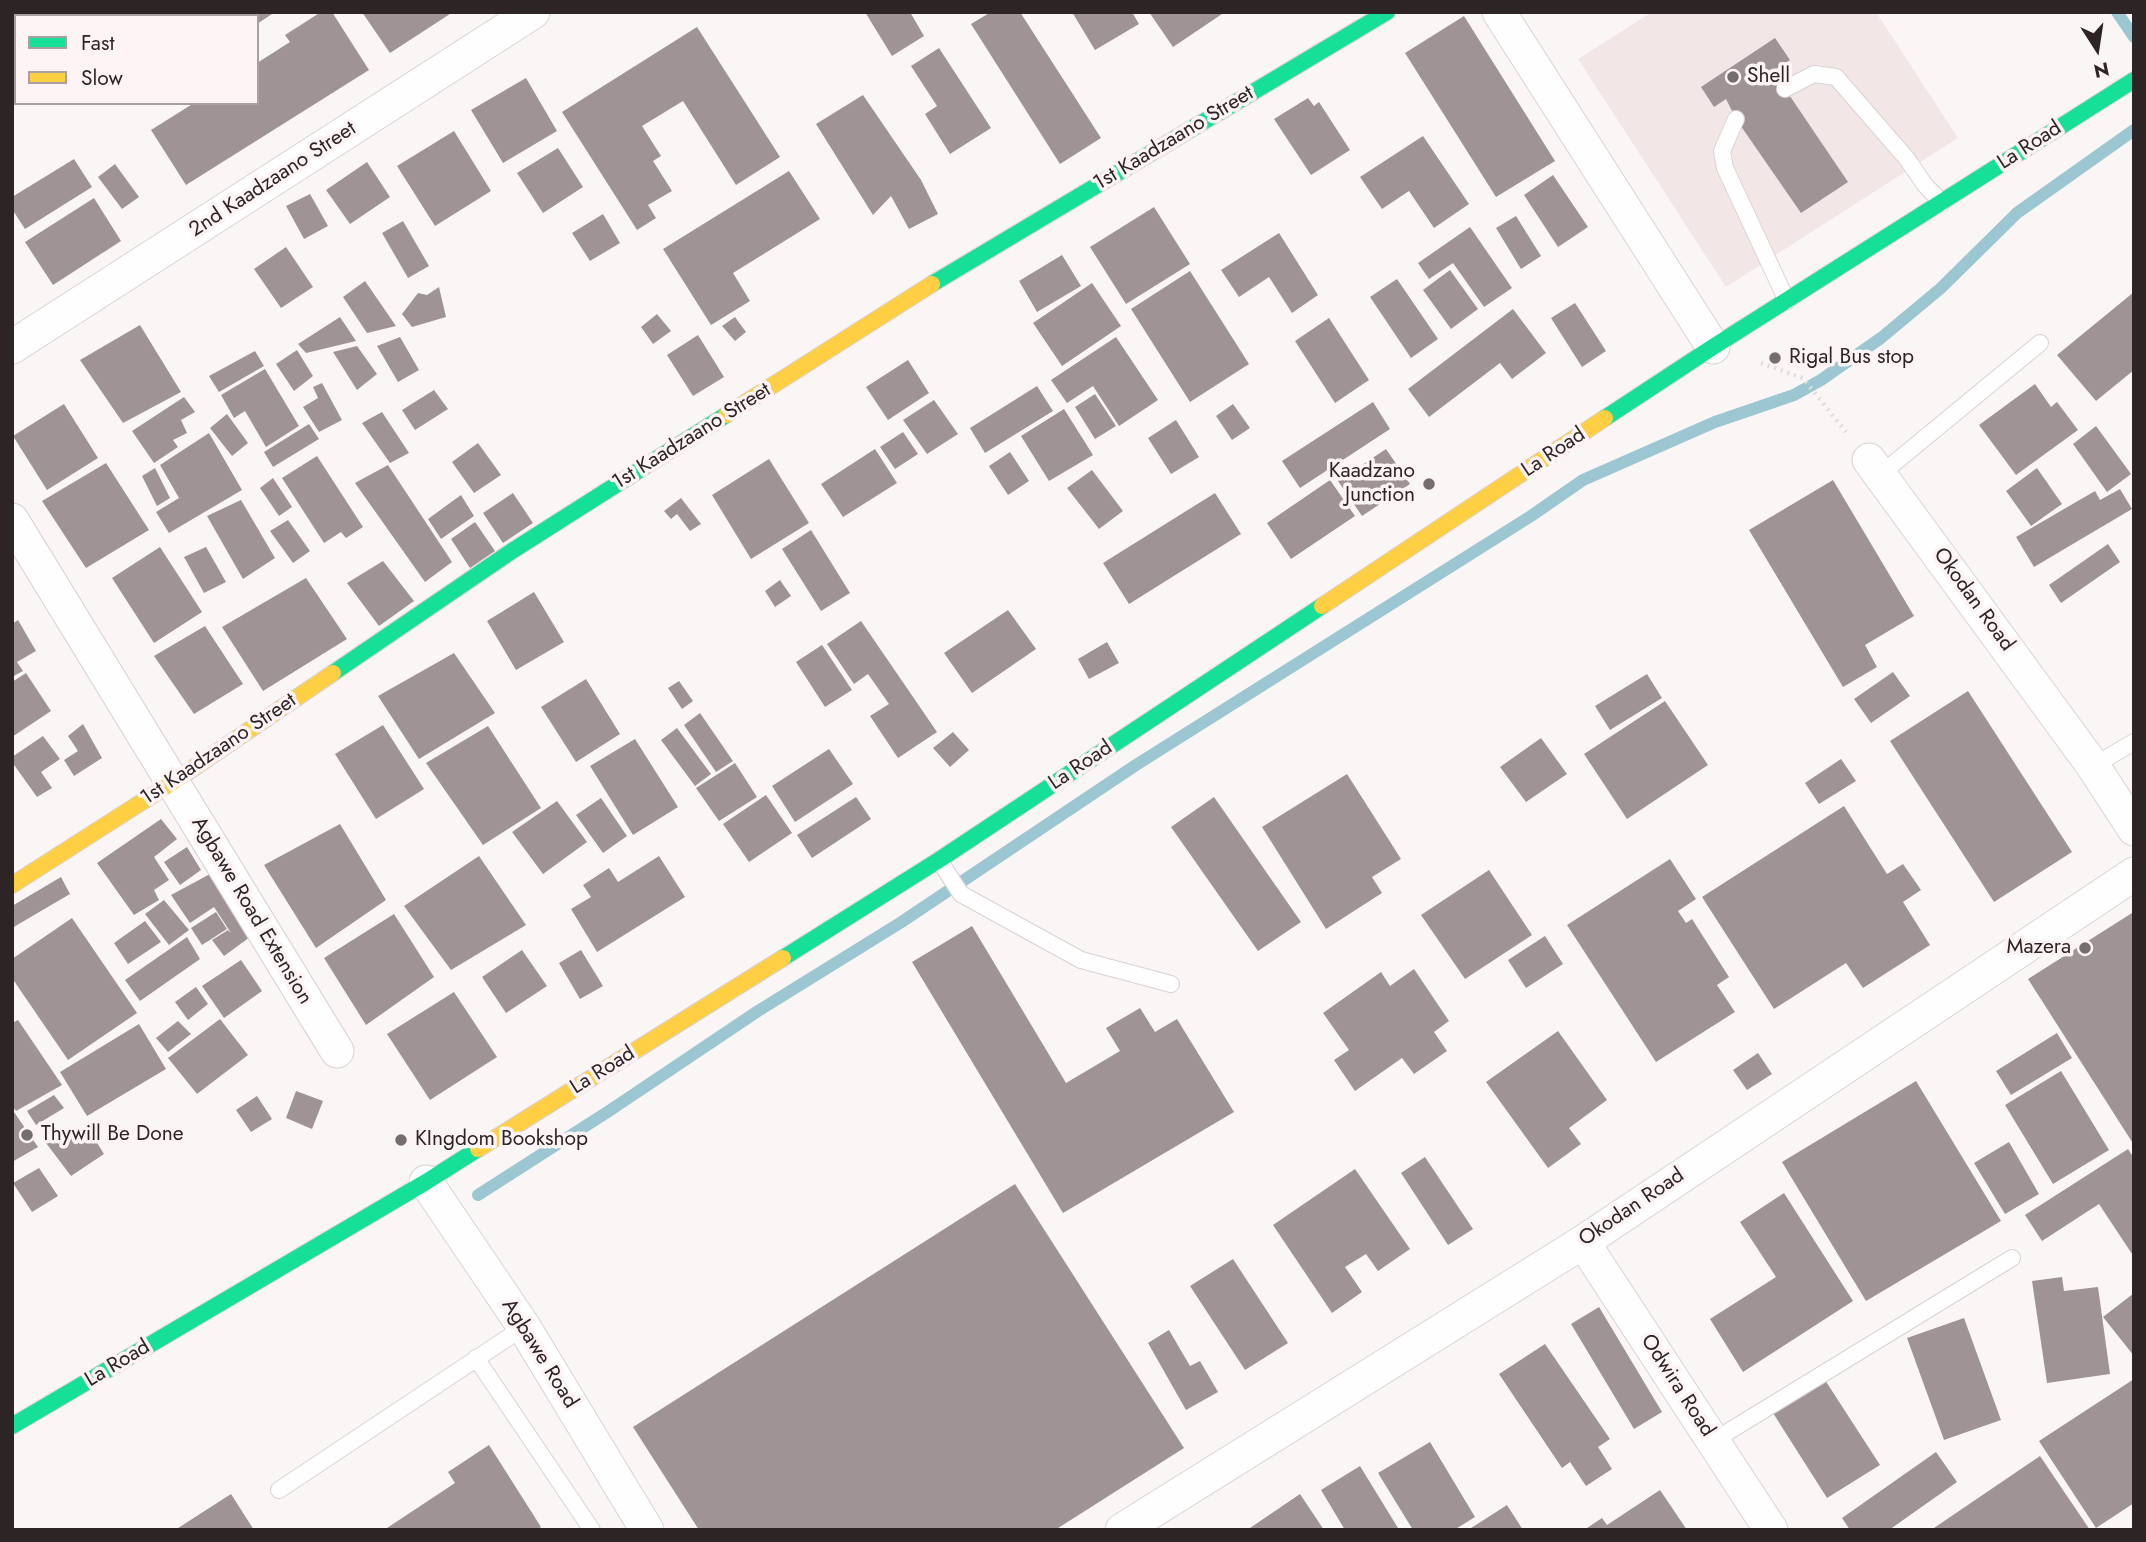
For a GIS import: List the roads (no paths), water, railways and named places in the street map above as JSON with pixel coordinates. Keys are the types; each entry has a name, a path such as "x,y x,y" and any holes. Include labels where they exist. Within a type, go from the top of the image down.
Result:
{"main road":[{"name":"1st Kaadzaano Street","path":"12,886 173,782 512,551 839,343 980,254 1387,12"},
{"name":"La Road","path":"12,1426 426,1182 939,860 1713,347 2134,80"}],"street":[{"name":"2nd Kaadzaano Street","path":"12,347 533,12"},
{"path":"1499,12 1713,347"},
{"name":"Okodan Road","path":"1875,467 2093,766 2134,829"},
{"name":"Agbawe Road Extension","path":"12,520 337,1051"},
{"name":"Okodan Road","path":"1122,1530 1583,1242 2134,874"},
{"name":"Agbawe Road","path":"426,1182 524,1326 636,1526"},
{"name":"Odwira Road","path":"1583,1242 1771,1530"}],"lane":[{"path":"1785,89 1814,74 1836,77 1942,203"},
{"path":"1736,119 1722,151 1725,168 1787,301"},
{"path":"1875,467 2040,343"},
{"path":"2093,766 2134,742"},
{"path":"939,860 957,888 1081,960 1171,984"},
{"path":"1713,1441 2012,1258"},
{"path":"279,1490 524,1326"},
{"path":"476,1359 592,1530"}],"waterway":[{"path":"2117,12 2134,37"},
{"path":"478,1195 758,1011 900,923 1136,765 1531,516 1583,480 1715,422 1794,395 1821,380 1881,338 1941,288 2017,213 2134,130"}],"place":[{"name":"Shell","path":"1733,77"},
{"name":"Rigal Bus stop","path":"1775,358"},
{"name":"Kaadzano Junction","path":"1429,484"},
{"name":"Mazera","path":"2085,948"},
{"name":"Thywill Be Done","path":"27,1135"},
{"name":"KIngdom Bookshop","path":"401,1140"}]}
